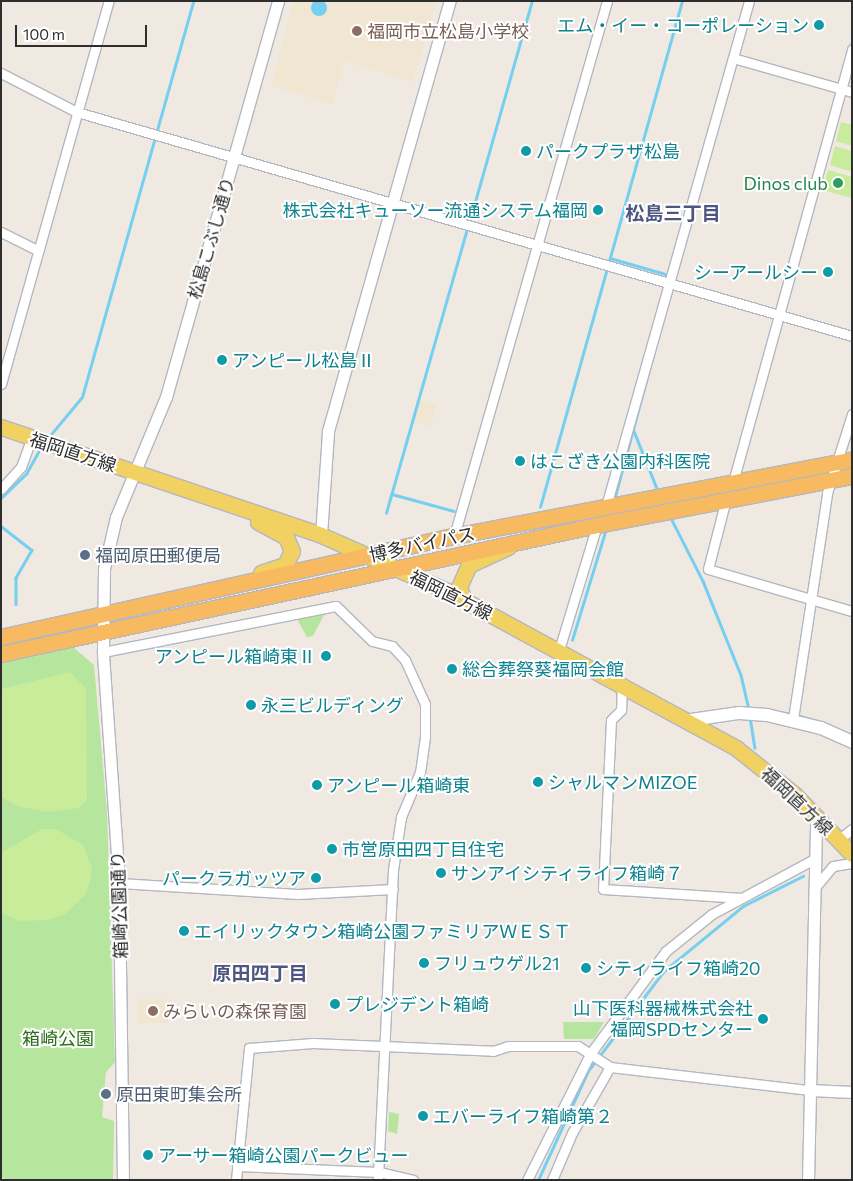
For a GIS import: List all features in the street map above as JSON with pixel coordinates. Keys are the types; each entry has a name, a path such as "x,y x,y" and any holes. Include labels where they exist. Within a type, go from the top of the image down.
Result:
{"highway":[{"name":"博多バイパス","path":"1,637 454,536 846,461"},
{"name":"博多バイパス","path":"1,654 597,525 852,476"}],"main road":[{"name":"福岡直方線","path":"1,427 31,439 321,535 371,554 464,600 690,720 760,766 816,815 852,854"},
{"path":"168,600 286,565 292,551 290,541 236,508"},
{"path":"464,600 460,587 468,566 518,542"},
{"path":"690,720 739,713 793,719 852,742"}],"street":[{"path":"1,384 109,1"},
{"name":"松島こぶし通り","path":"104,614 107,547 134,472 166,397 278,1"},
{"path":"321,535 328,431 450,1"},
{"path":"454,536 606,1"},
{"path":"606,506 749,1"},
{"path":"733,482 852,49"},
{"path":"733,58 852,92"},
{"path":"1,72 77,112 852,336"},
{"path":"1,232 39,251"},
{"path":"793,719 827,493 846,461 852,414"},
{"path":"1,489 21,467 31,439"},
{"path":"726,499 708,569 852,611"},
{"path":"559,650 597,525"},
{"path":"103,652 336,606 372,641 398,650 425,704 426,719 420,772 401,817 392,889 386,1046 378,1176"},
{"name":"箱崎公園通り","path":"104,614 103,652 119,883 123,1180"},
{"path":"622,684 621,710 611,720 603,889 743,898"},
{"path":"808,1180 816,886 816,815"},
{"path":"838,840 852,829"},
{"path":"527,1180 591,1055 666,951 712,914 816,858"},
{"path":"816,886 833,866 852,863"},
{"path":"119,883 298,894 392,889"},
{"path":"236,1180 249,1048 313,1043 493,1051 508,1046 578,1046 608,1066 810,1090 852,1092"},
{"path":"552,1180 572,1132 608,1066"},
{"path":"237,1166 413,1180"}],"shaded area":[{"name":"福岡市立松島小学校","path":"294,1 436,1 413,82 345,61 332,104 271,86"},
{"path":"419,399 437,405 430,427 413,422"},
{"name":"みらいの森保育園","path":"138,999 167,999 168,1023 138,1023"}],"green space":[{"name":"Dinos club","path":"841,122 852,125 852,146 836,141"},
{"name":"Dinos club","path":"835,146 852,151 852,172 830,165"},
{"name":"Dinos club","path":"828,170 852,177 852,198 823,190"},
{"path":"324,615 313,636 307,637 297,619"},
{"name":"箱崎公園","path":"73,647 94,665 107,812 115,1062 106,1072 102,1117 114,1121 113,1180 5,1180 1,1176 1,662"},
{"path":"70,672 86,689 87,800 79,808 48,812 17,806 1,796 1,689"},
{"path":"42,829 56,829 83,845 92,868 90,881 86,894 65,914 48,920 20,921 1,913 1,853"},
{"path":"563,1022 604,1022 594,1039 564,1039"},
{"path":"389,1112 399,1114 397,1134 388,1131"}],"water":[{"path":"316,0 322,0 327,5 325,14 316,16 311,11 311,5"}],"waterway":[{"path":"48,438 82,397 193,1"},
{"path":"469,223 532,1"},
{"path":"540,507 682,1"},
{"path":"386,513 467,228"},
{"path":"610,258 669,275"},
{"path":"614,500 674,276"},
{"path":"634,431 658,491"},
{"path":"1,498 26,474 41,447"},
{"path":"392,494 454,511"},
{"path":"670,516 703,581 741,675 749,709"},
{"path":"1,526 32,550 16,578 16,604"},
{"path":"572,640 606,529"},
{"path":"780,712 791,714"},
{"path":"797,715 817,721"},
{"path":"750,717 755,748"},
{"path":"538,1180 588,1071 664,971 743,906 803,876"}],"place":[{"name":"エム・イー・コーポレーション","path":"819,25"},
{"name":"福岡市立松島小学校","path":"357,31"},
{"name":"パークプラザ松島","path":"526,151"},
{"name":"Dinos club","path":"838,183"},
{"name":"株式会社キューソー流通システム福岡","path":"598,210"},
{"name":"シーアールシー","path":"828,272"},
{"name":"アンピール松島Ⅱ","path":"222,360"},
{"name":"はこざき公園内科医院","path":"520,461"},
{"name":"福岡原田郵便局","path":"85,555"},
{"name":"アンピール箱崎東Ⅱ","path":"326,656"},
{"name":"総合葬祭葵福岡会館","path":"452,669"},
{"name":"永三ビルディング","path":"251,705"},
{"name":"シャルマンMIZOE","path":"538,782"},
{"name":"アンピール箱崎東","path":"317,785"},
{"name":"市営原田四丁目住宅","path":"332,849"},
{"name":"サンアイシティライフ箱崎７","path":"441,873"},
{"name":"パークラガッツア","path":"316,878"},
{"name":"エイリックタウン箱崎公園ファミリアＷＥＳＴ","path":"184,931"},
{"name":"フリュウゲル21","path":"424,963"},
{"name":"シティライフ箱崎20","path":"586,968"},
{"name":"プレジデント箱崎","path":"335,1004"},
{"name":"みらいの森保育園","path":"153,1011"},
{"name":"山下医科器械株式会社 福岡SPDセンター","path":"763,1019"},
{"name":"原田東町集会所","path":"106,1094"},
{"name":"エバーライフ箱崎第２","path":"423,1116"},
{"name":"アーサー箱崎公園パークビュー","path":"148,1155"}],"district":[{"name":"松島三丁目","path":"673,213"},
{"name":"原田四丁目","path":"260,973"}]}
